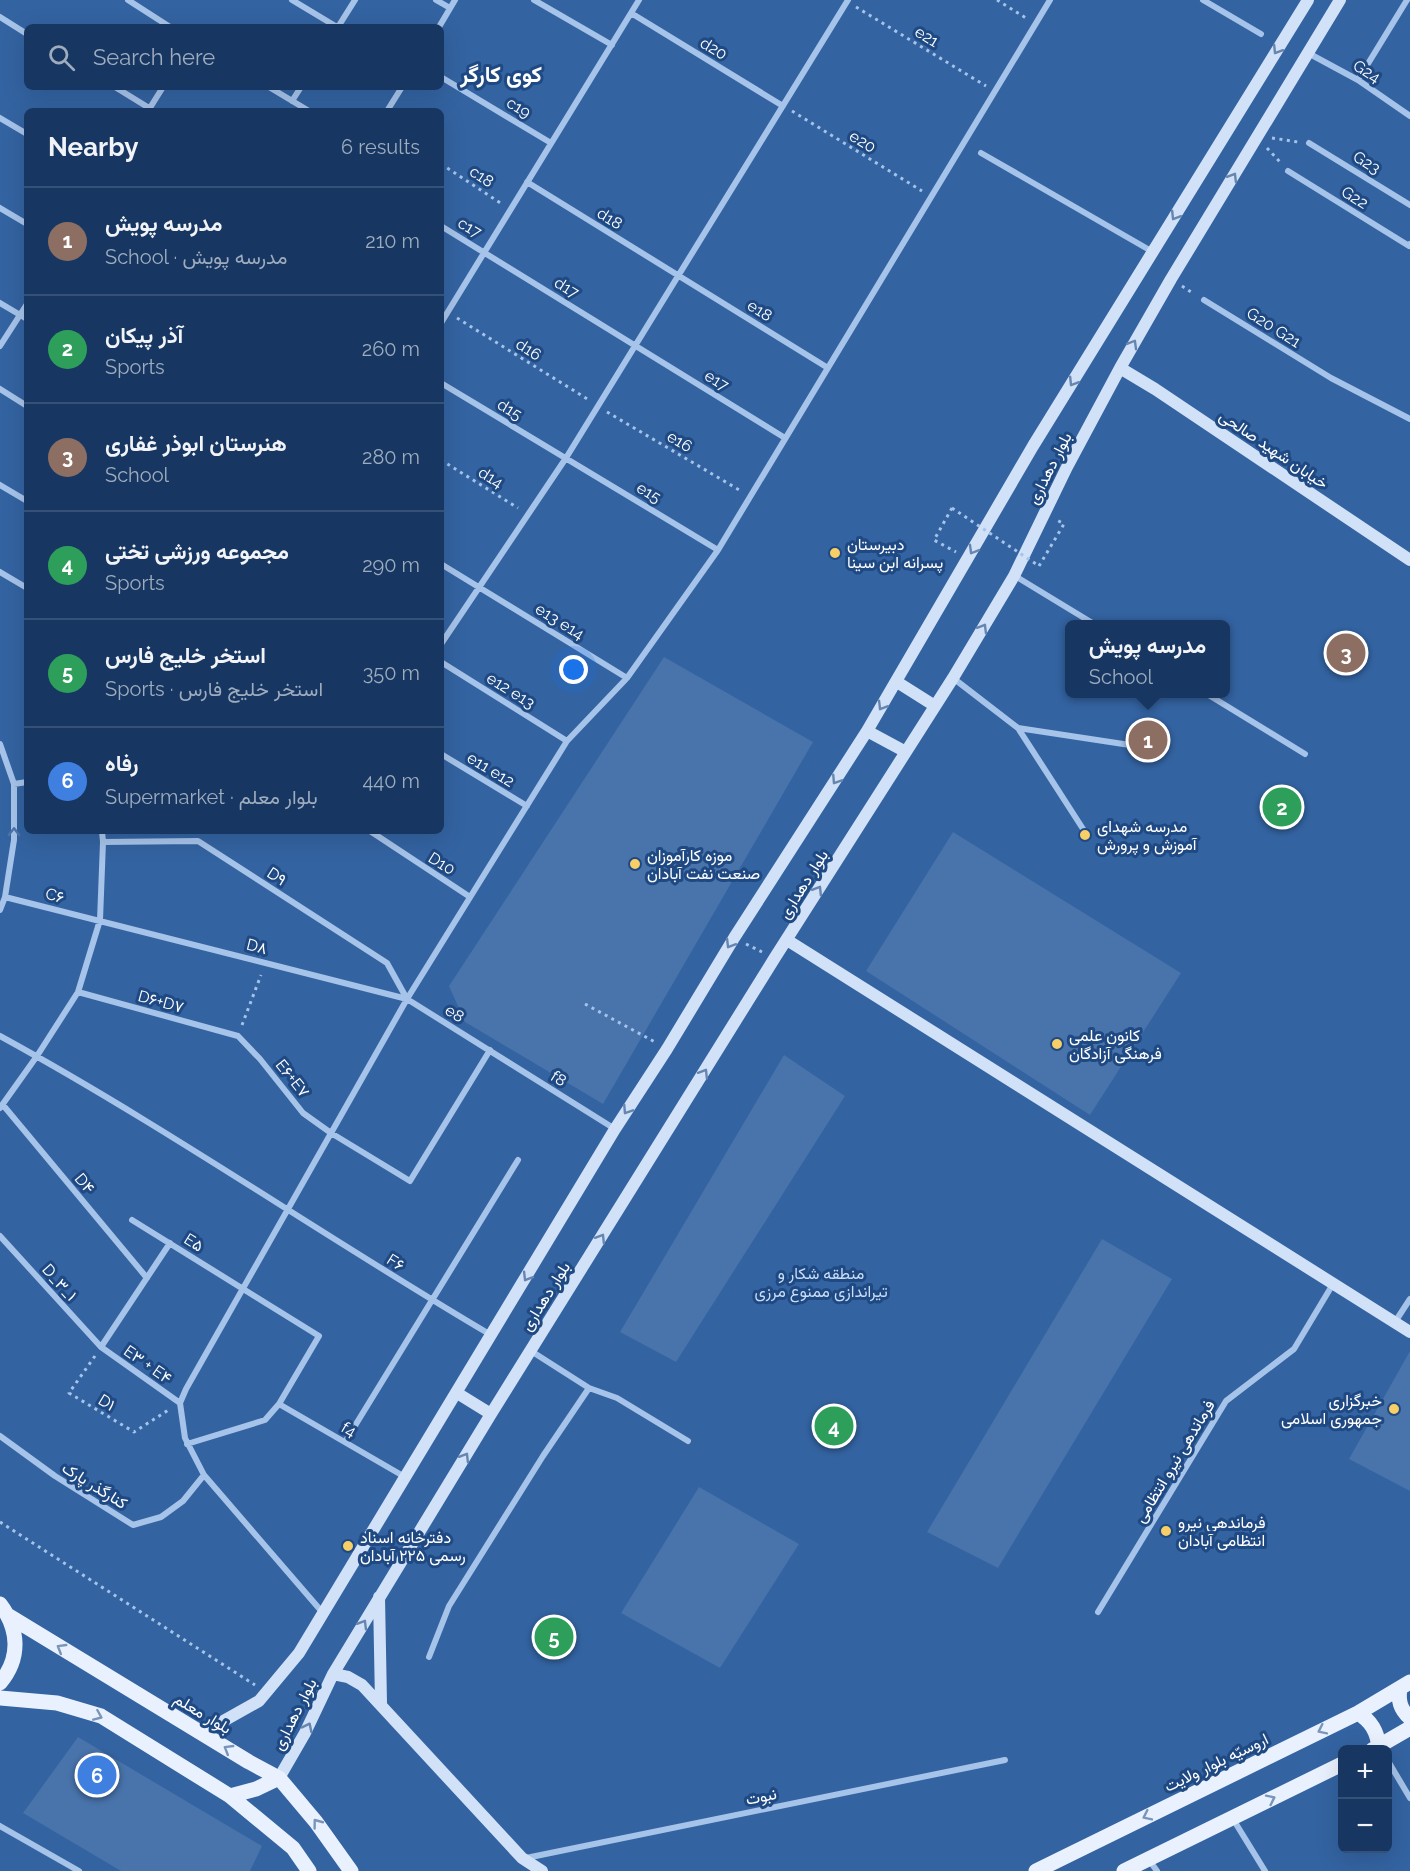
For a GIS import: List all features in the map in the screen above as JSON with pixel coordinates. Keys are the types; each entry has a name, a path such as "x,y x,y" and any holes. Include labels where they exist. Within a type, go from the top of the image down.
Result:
{"main road":[{"name":"بلوار دهداری","path":"202,1733 259,1701 299,1653 615,1129 897,682 1033,446 1308,0"},
{"name":"بلوار دهداری","path":"279,1778 305,1733 333,1674 491,1414 774,959 953,678 1014,576 1067,466 1120,368 1171,279 1340,0"},
{"name":"خیابان شهید صالحی","path":"1120,368 1155,389 1410,560"},
{"path":"897,682 935,706"},
{"path":"867,731 906,752"},
{"path":"787,940 1410,1332"},
{"path":"457,1393 491,1414"},
{"path":"379,1598 381,1703"},
{"path":"0,1683 7,1675 16,1646 14,1630 4,1610"},
{"name":"بلوار معلم","path":"4,1610 279,1778 316,1822 351,1871"},
{"path":"333,1674 348,1677 362,1684 522,1858 542,1871"},
{"path":"1405,1685 1398,1699 1401,1709 1410,1718"},
{"name":"اروسیّه بلوار ولایت","path":"1036,1871 1358,1713 1405,1685"},
{"path":"0,1698 57,1703 101,1716 230,1796 293,1848 309,1871"},
{"path":"1358,1713 1373,1726 1377,1736 1377,1745"},
{"path":"1382,1745 1410,1728"},
{"path":"1124,1871 1153,1865 1233,1818 1338,1766"},
{"path":"230,1796 256,1789 279,1778"},
{"path":"522,1858 527,1871"}],"street":[{"path":"128,0 165,24"},
{"path":"292,0 332,24"},
{"path":"339,24 355,0"},
{"path":"436,0 450,9"},
{"path":"441,24 455,0"},
{"path":"534,0 612,45"},
{"path":"444,317 639,0"},
{"path":"323,1613 204,1475 188,1444 180,1403 186,1389 407,999 567,741 627,678 718,550 1050,0"},
{"path":"1203,0 1261,34"},
{"path":"1358,80 1407,0"},
{"path":"444,640 566,458 847,1"},
{"name":"d20","path":"631,13 783,106"},
{"path":"0,17 24,32"},
{"name":"G24","path":"1307,53 1358,80 1410,116"},
{"name":"c19","path":"444,79 551,143"},
{"path":"120,90 148,108"},
{"path":"152,108 162,90"},
{"path":"274,90 304,108"},
{"path":"292,101 299,90"},
{"path":"389,108 400,90"},
{"path":"0,118 24,132"},
{"name":"G23","path":"1309,143 1410,205"},
{"path":"981,153 1153,252"},
{"name":"G22","path":"1287,171 1409,245"},
{"name":"d18","path":"527,182 678,276"},
{"path":"0,208 24,222"},
{"name":"c17","path":"444,228 484,252"},
{"name":"d17","path":"484,252 635,345"},
{"name":"e18","path":"678,276 828,368"},
{"name":"G20 G21","path":"1204,300 1331,378 1410,419"},
{"path":"0,303 24,317"},
{"path":"0,346 24,309"},
{"name":"e17","path":"635,345 785,438"},
{"name":"d15","path":"444,385 566,458"},
{"path":"0,389 24,404"},
{"name":"e15","path":"566,458 718,550"},
{"path":"0,485 24,499"},
{"name":"e13 e14","path":"444,566 627,678"},
{"path":"0,572 24,586"},
{"path":"1014,576 1087,620"},
{"name":"e12 e13","path":"444,664 567,741"},
{"path":"953,678 1018,728 1085,832"},
{"path":"1215,698 1305,754"},
{"path":"1018,728 1143,747"},
{"path":"0,744 14,784 14,840 5,897 0,910"},
{"name":"e11 e12","path":"444,756 527,806"},
{"path":"14,784 24,782"},
{"path":"1,1106 37,1056 78,992 100,920 102,834"},
{"name":"D10","path":"375,834 470,897"},
{"name":"D۹","path":"103,842 198,841 387,963 407,999"},
{"name":"C۶","path":"5,897 100,920"},
{"name":"D۸","path":"100,920 407,999"},
{"name":"D۶+D۷","path":"78,992 238,1036"},
{"name":"e8","path":"407,999 490,1050"},
{"name":"F۶","path":"0,1036 177,1140 432,1300 492,1335"},
{"name":"E۶+E۷","path":"238,1036 260,1059 303,1113 331,1133 410,1181 490,1050"},
{"name":"f8","path":"490,1050 615,1129"},
{"name":"D۴","path":"1,1106 147,1278"},
{"path":"345,1442 518,1160"},
{"name":"E۵","path":"132,1220 319,1336 279,1404"},
{"name":"D_۳_۱","path":"0,1236 101,1347"},
{"path":"101,1347 170,1243"},
{"name":"فرماندهی نیرو انتظامی","path":"1098,1612 1226,1401 1294,1349 1334,1283"},
{"path":"1395,1322 1410,1299"},
{"name":"E۳ + E۴","path":"101,1347 180,1403"},
{"path":"531,1351 589,1388 617,1398 688,1441"},
{"path":"429,1657 449,1606 543,1456 589,1388"},
{"path":"188,1444 265,1420 279,1404"},
{"name":"f4","path":"279,1404 405,1478"},
{"name":"کنارگذر پارک","path":"0,1436 55,1476 133,1525 161,1517 183,1501 204,1475"},
{"name":"نبوت","path":"522,1858 1005,1760"},
{"path":"1392,1768 1410,1798"},
{"path":"1233,1818 1265,1871"},
{"path":"0,1826 79,1871"}],"path":[{"path":"997,0 1036,24"},
{"name":"e21","path":"847,1 995,92"},
{"name":"e20","path":"783,106 932,196"},
{"path":"1257,136 1309,143"},
{"path":"1257,136 1287,171"},
{"name":"c18","path":"444,166 510,209"},
{"path":"1171,279 1204,300"},
{"name":"d16","path":"447,312 598,406"},
{"name":"e16","path":"598,406 750,496"},
{"name":"d14","path":"444,462 528,514"},
{"path":"967,560 934,540 952,508 1039,566 1064,524"},
{"path":"734,938 774,959"},
{"path":"238,1036 266,962"},
{"path":"585,1004 667,1049"},
{"name":"D۱","path":"101,1347 69,1393 134,1432 180,1403"},
{"path":"0,1522 266,1692"}],"green space":[{"name":"منطقه شکار و تیراندازی ممنوع مرزی","path":"0,0 1410,0 1410,1871 0,1871"}],"building":[{"name":"موزه کارآموزان صنعت نفت آبادان","path":"664,657 813,742 603,1104 465,1022 449,986"},
{"name":"کانون علمی فرهنگی آزادگان","path":"953,832 1181,973 1090,1115 866,971"},
{"path":"784,1055 845,1096 676,1362 620,1332"},
{"path":"1102,1239 1172,1279 998,1568 927,1532"},
{"name":"خبرگزاری جمهوری اسلامی","path":"1410,1351 1410,1491 1349,1459"},
{"path":"699,1487 799,1544 720,1668 621,1613"},
{"path":"78,1737 262,1846 250,1871 121,1871 23,1813"}],"place":[{"name":"دبیرستان پسرانه ابن سینا","path":"835,553"},
{"name":"هنرستان ابوذر غفاری","path":"1346,653"},
{"name":"مدرسه پویش","path":"1148,740"},
{"name":"آذر پیکان","path":"1282,807"},
{"name":"مدرسه شهدای آموزش و پرورش","path":"1085,835"},
{"name":"موزه کارآموزان صنعت نفت آبادان","path":"635,864"},
{"name":"کانون علمی فرهنگی آزادگان","path":"1057,1044"},
{"name":"خبرگزاری جمهوری اسلامی","path":"1394,1409"},
{"name":"مجموعه ورزشی تختی","path":"834,1426"},
{"name":"فرماندهی نیرو انتظامی آبادان","path":"1166,1531"},
{"name":"دفترخانه اسناد رسمی ۲۲۵ آبادان","path":"348,1546"},
{"name":"استخر خلیج فارس","path":"554,1637"},
{"name":"رفاه","path":"97,1775"}],"district":[{"name":"کوی کارگر","path":"501,74"}]}
